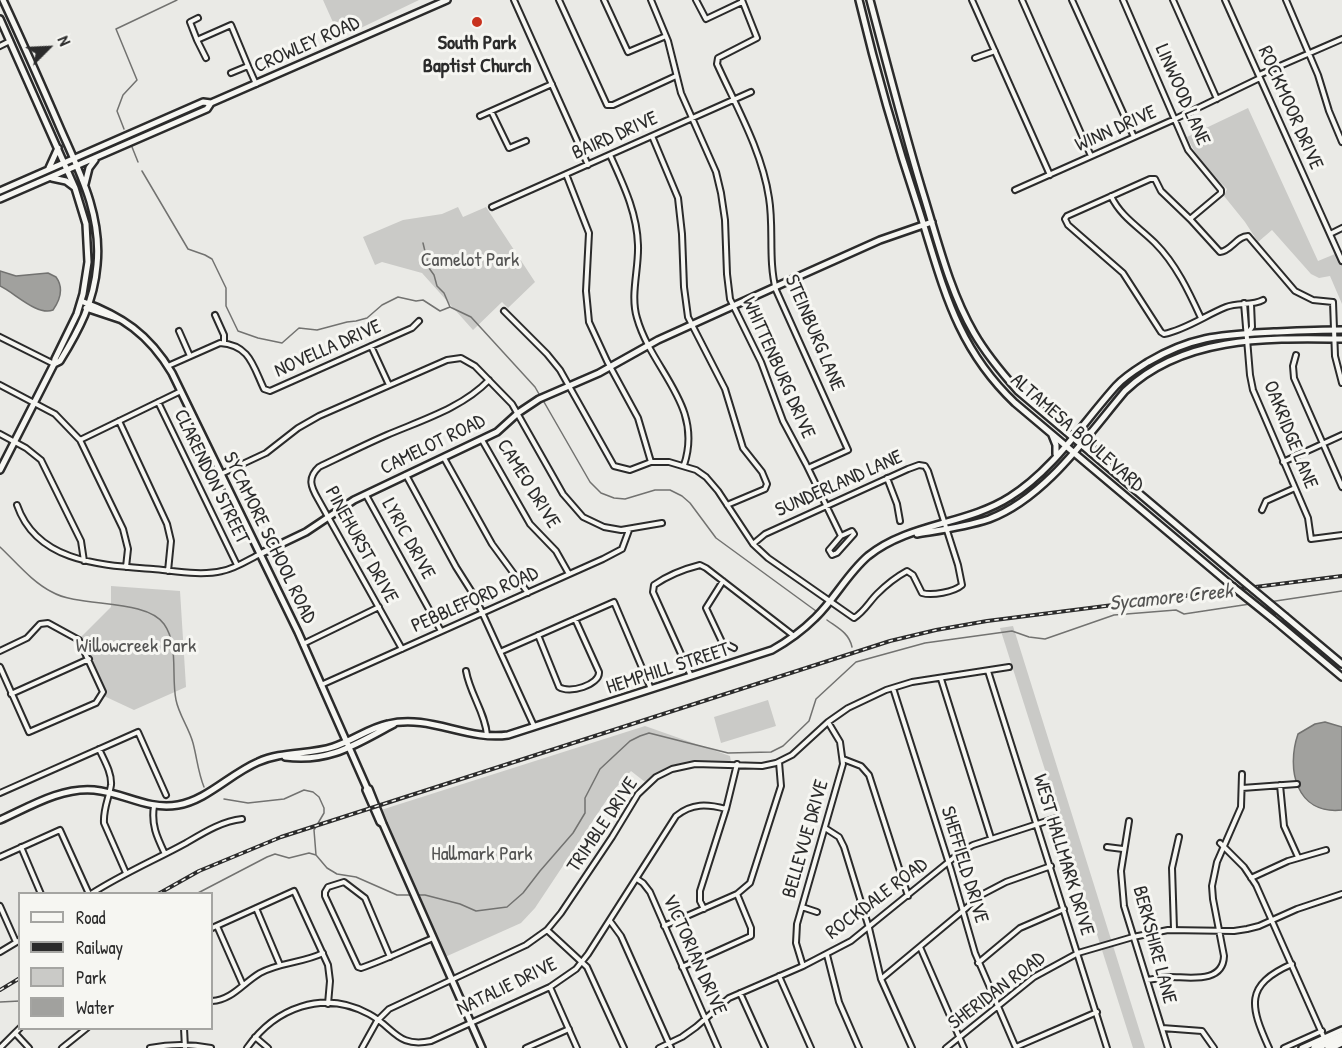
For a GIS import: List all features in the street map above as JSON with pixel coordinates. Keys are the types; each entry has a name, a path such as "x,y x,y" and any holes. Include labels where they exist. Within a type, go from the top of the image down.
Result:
{"highway":[{"path":"1315,1048 1342,1036"},
{"path":"1329,1048 1342,1042"}],"main road":[{"path":"3,0 85,185 94,213 98,241 97,270 89,307 79,330 60,361 54,364"},
{"name":"CROWLEY ROAD","path":"0,191 203,102 211,103 256,84 447,0"},
{"name":"ALTAMESA BOULEVARD","path":"859,0 896,139 951,309 968,345 990,376 1009,397 1342,677"},
{"name":"ALTAMESA BOULEVARD","path":"870,0 932,222 958,299 981,344 1018,391 1342,664"},
{"path":"0,19 68,171 86,224 98,241"},
{"path":"876,67 887,64"},
{"path":"32,89 41,84"},
{"name":"CROWLEY ROAD","path":"0,199 207,109 211,103"},
{"path":"68,145 76,151 87,152"},
{"path":"49,170 58,148"},
{"path":"85,185 89,168 97,158"},
{"path":"51,178 66,181 75,188"},
{"name":"CAMELOT ROAD","path":"260,554 298,536 366,493 497,432 518,413 539,399 610,367 649,345 733,306 880,240 932,222"},
{"path":"0,470 54,364 80,303 86,276 88,251 86,224"},
{"path":"88,251 98,241"},
{"name":"SYCAMORE SCHOOL ROAD","path":"80,303 119,319 140,332 168,366 303,644 347,745 377,805 383,824 483,1048"},
{"name":"HEMPHILL STREET","path":"946,527 1009,498 1031,482 1118,384 1162,353 1215,335 1342,330"},
{"name":"HEMPHILL STREET","path":"0,820 65,792 94,790 154,806 181,804 199,798 241,770 276,755 320,751 347,745 386,724 412,721 432,723 487,737 508,735 772,650 795,636 817,617 850,574 869,555 925,527 946,527 990,518 1026,499 1061,465 1125,391 1148,373 1196,350 1229,343 1342,339"},
{"path":"1143,365 1148,373"},
{"path":"1092,429 1089,441 1096,455"},
{"path":"1052,433 1057,449 1055,456"},
{"path":"1061,465 1070,460 1086,462"},
{"path":"1132,501 1139,492"},
{"path":"1009,498 1014,506"},
{"path":"1302,1048 1323,1035 1342,1030"}],"street":[{"path":"514,0 588,165"},
{"path":"559,0 607,105 613,105 676,76"},
{"path":"604,0 628,52 666,36"},
{"name":"WHITTENBURG DRIVE","path":"651,0 666,36 676,76 716,172 722,193 729,292 733,306 761,362 783,421 841,536"},
{"path":"696,0 706,19 742,1"},
{"path":"972,0 1050,175 1015,190"},
{"path":"1022,0 1092,156"},
{"path":"1072,0 1134,137"},
{"name":"LINWOOD LANE","path":"1123,0 1192,157 1221,190 1221,193 1190,219"},
{"path":"1173,0 1217,99"},
{"name":"ROCKMOOR DRIVE","path":"1225,0 1342,261"},
{"path":"1286,0 1309,53 1342,142"},
{"name":"STEINBURG LANE","path":"742,1 757,38 718,58 716,62 765,178 772,214 772,269 776,287 848,450 808,468"},
{"path":"198,18 190,22 206,58"},
{"path":"198,40 231,25 256,84"},
{"name":"WINN DRIVE","path":"1050,175 1175,119 1259,76 1342,39"},
{"path":"0,46 10,41"},
{"path":"975,58 995,51"},
{"path":"231,73 248,66"},
{"path":"480,116 552,84"},
{"name":"BAIRD DRIVE","path":"492,207 751,92"},
{"path":"491,111 509,148 526,141"},
{"path":"1334,125 1342,121"},
{"path":"652,136 678,198 686,308 692,325 725,389 743,448 762,472 767,484 765,489 727,506"},
{"path":"610,155 635,216 638,245 636,314 649,345 679,400 689,427 690,447 684,465"},
{"path":"566,174 589,233 586,291 589,322 638,418 651,462"},
{"path":"1263,300 1256,304 1244,303 1227,307 1168,333 1161,332 1137,291 1123,273 1066,221 1067,216 1153,178 1161,191 1220,252 1225,251 1243,236 1248,236 1295,291 1313,300 1333,302 1337,367 1342,382"},
{"path":"1111,196 1118,209 1156,244 1179,275 1201,318"},
{"path":"1330,234 1342,228"},
{"path":"1244,303 1247,333"},
{"path":"1247,333 1252,327 1251,304"},
{"path":"504,311 546,354 569,386 612,463 622,469 630,470 651,462 669,462 684,465 706,477 753,544 829,601"},
{"path":"168,366 224,343 224,335 215,315"},
{"name":"NOVELLA DRIVE","path":"224,343 241,348 248,356 264,389 270,391 412,327 419,321"},
{"path":"179,331 190,356"},
{"name":"OAKRIDGE LANE","path":"1247,333 1253,390 1308,518 1311,539 1342,536"},
{"path":"0,337 54,364"},
{"path":"371,346 390,385"},
{"path":"1296,355 1293,366 1294,378 1342,487"},
{"path":"221,474 266,453 298,428 319,416 447,360 457,358 475,366 507,398 518,413 563,494 579,513 604,527 629,530 662,523"},
{"name":"PINEHURST DRIVE","path":"402,648 310,482 314,471 319,467 361,446 450,408 476,393 489,380"},
{"path":"0,385 55,414 80,440 123,529 128,549 126,567"},
{"path":"80,440 181,391"},
{"name":"CLARENDON STREET","path":"158,402 237,565"},
{"path":"119,421 167,524 171,541 168,571"},
{"path":"0,434 38,456 46,467 81,541 84,561"},
{"path":"1283,462 1342,435"},
{"name":"CAMEO DRIVE","path":"482,440 530,524 556,551 569,574"},
{"path":"444,458 492,544 528,593"},
{"name":"SUNDERLAND LANE","path":"753,544 765,534 887,478 919,465 925,466 946,527 962,585 957,590 928,595 922,592 913,575 907,571 894,579 854,618 829,601"},
{"path":"406,475 482,612 534,727"},
{"path":"887,478 897,504 900,521"},
{"path":"1262,510 1266,501 1295,488"},
{"name":"LYRIC DRIVE","path":"366,493 441,631"},
{"name":"CAMELOT ROAD","path":"17,505 25,523 37,535 60,552 84,561 126,567 207,573 222,571 260,554"},
{"name":"PEBBLEFORD ROAD","path":"321,685 620,551 629,530"},
{"name":"WHITTENBURG DRIVE","path":"848,531 854,534 837,553 832,555 829,550 841,536 848,531"},
{"path":"692,677 653,592 654,585 700,564 795,636"},
{"path":"723,581 706,608 722,642 734,648"},
{"path":"500,652 614,602 652,690"},
{"path":"303,644 380,607"},
{"path":"538,635 560,687 570,690 596,681 599,672 575,619"},
{"path":"0,651 27,638 43,622 79,639 103,692 96,703 29,732 0,667"},
{"path":"11,694 88,659"},
{"name":"TRIMBLE DRIVE","path":"363,1048 378,1020 395,1005 452,981 526,945 547,930 599,856 638,794 649,782 664,773 695,764 762,766 779,762 792,755 828,722 848,708 893,688 912,682 1009,667"},
{"name":"WEST HALLMARK DRIVE","path":"988,670 1107,1048"},
{"path":"466,671 486,722 487,737"},
{"path":"941,678 992,838"},
{"name":"SHEFFIELD DRIVE","path":"893,688 978,963 1016,1048"},
{"name":"BELLEVUE DRIVE","path":"803,966 795,936 842,772 843,759 840,742 828,722"},
{"path":"0,793 138,732 166,795"},
{"path":"99,749 110,775 109,793 103,814 104,823 126,873"},
{"path":"843,759 861,766 869,775 908,896"},
{"path":"664,926 737,894 746,887 752,877 780,793 782,782 779,762"},
{"path":"704,909 700,901 700,891 726,809 737,764"},
{"path":"1147,980 1170,977 1195,979 1214,974 1224,961 1212,885 1222,845 1240,812 1242,774"},
{"path":"1242,788 1297,784"},
{"path":"1280,785 1284,826 1298,857"},
{"name":"NATALIE DRIVE","path":"247,1048 255,1037 276,1018 289,1010 306,1005 328,1004 359,1009 378,1020 404,1043 416,1046 550,987 566,977 582,962 672,821 691,807 705,804 726,809"},
{"path":"154,806 152,822 154,831 165,854"},
{"name":"ROCKDALE ROAD","path":"659,1048 670,1046 719,1005 740,993 803,966 851,941 973,845 1056,818"},
{"path":"93,892 126,873 232,820 242,819"},
{"name":"BERKSHIRE LANE","path":"1129,821 1123,849 1121,892 1168,1048"},
{"path":"825,828 839,837 844,847 869,928 881,979 912,1048"},
{"path":"0,857 60,830 89,892"},
{"path":"1174,929 1172,868 1179,837"},
{"path":"1222,845 1251,878 1323,1035 1284,1048"},
{"path":"21,847 40,892"},
{"path":"1107,847 1123,849"},
{"path":"1251,878 1298,857 1326,850"},
{"path":"881,979 993,888 1051,866"},
{"name":"VICTORIAN DRIVE","path":"637,879 650,892 717,1048"},
{"path":"390,957 365,898 344,882 326,889 325,896 358,967 361,968 390,957 433,938"},
{"path":"213,928 294,891 323,953 330,981 328,1004"},
{"path":"682,967 751,936 751,928 737,894"},
{"name":"SHERIDAN ROAD","path":"946,1048 1034,977 1078,953 1133,937 1174,929 1247,929 1306,905 1342,894"},
{"path":"0,906 18,941 0,952"},
{"path":"802,907 817,912"},
{"path":"256,908 280,965"},
{"path":"978,963 1020,928 1064,909"},
{"path":"610,921 621,936 670,1046"},
{"path":"217,926 243,985"},
{"path":"547,930 582,962 592,975 624,1048"},
{"path":"920,947 964,1048"},
{"path":"213,1001 220,1001 230,996 260,973 323,953"},
{"path":"826,955 839,1002 859,1048"},
{"path":"1269,1048 1256,1017 1256,998 1260,987 1269,976 1292,964"},
{"path":"779,976 812,1048"},
{"path":"550,987 577,1048"},
{"path":"740,993 765,1048"},
{"path":"1016,1048 1096,1012"},
{"path":"1162,1028 1202,1031 1214,1048"},
{"path":"526,1048 568,1029"},
{"path":"0,1048 19,1030"},
{"path":"62,1048 86,1030"},
{"path":"184,1030 184,1046"},
{"path":"15,1033 29,1048"},
{"path":"255,1037 268,1048"},
{"path":"150,1048 168,1044 211,1048"}],"green space":[{"path":"323,0 419,0 340,38"},
{"path":"1248,108 1318,261 1335,254 1342,263 1342,304 1330,276 1319,278 1311,274 1272,230 1258,242 1224,196 1227,189 1204,165 1187,137"},
{"name":"Camelot Park","path":"458,207 463,217 486,207 535,282 508,308 502,302 473,330 422,273 382,262 375,265 363,237 403,220 442,214"},
{"name":"Willowcreek Park","path":"111,586 180,591 186,687 134,710 104,696 105,689 81,637 111,607"},
{"path":"1013,626 1145,1048 1133,1048 1000,628"},
{"path":"768,700 776,726 721,743 714,717"},
{"name":"Hallmark Park","path":"645,726 730,756 731,762 706,762 676,766 645,782 631,771 612,792 535,908 521,923 445,957 381,810"}],"water":[{"path":"0,271 16,276 48,273 56,277 60,285 60,294 53,310 40,310 33,307 0,286"},
{"path":"1325,722 1342,727 1342,810 1326,810 1314,805 1298,787 1295,775 1293,761 1298,734 1315,724"}],"waterway":[{"path":"124,129 117,111 123,95 137,80 116,29 177,0"},
{"path":"132,147 138,162"},
{"path":"142,171 188,249 212,259 226,288 226,306 238,331 282,343 299,328 317,330 367,318 382,305 398,297 416,301 423,300 440,311 450,307 471,317 539,394"},
{"path":"423,243 429,268 450,307"},
{"path":"544,402 590,482 601,493 625,499 655,490 670,490 682,496 690,503 716,538 816,611"},
{"path":"0,547 31,577 52,592 78,600 142,610 155,616 164,624 172,641 176,700 191,737 204,787"},
{"name":"Sycamore Creek","path":"1269,602 1342,591"},
{"name":"Sycamore Creek","path":"416,895 425,895 460,904 476,911 507,907 523,893 573,833 585,813 585,798 600,769 630,741 640,736 649,733 728,753 771,752 783,746 809,721 816,699 856,662 925,643 1012,631 1029,637 1045,639 1114,615 1176,610 1184,614 1250,604"},
{"path":"827,620 846,634 852,647"},
{"path":"224,799 248,803 284,799 304,790 313,792 319,797 324,808 324,813 314,830 316,855"},
{"name":"Sycamore Creek","path":"200,892 275,854 289,858 309,853 316,855 327,868 337,874 356,877 397,895 412,895"},
{"name":"Sycamore Creek","path":"0,1002 18,1001"}],"railway":[{"path":"162,892 199,871 281,837 890,641 987,621 1342,576"},
{"path":"0,990 18,979"}],"place":[{"name":"South Park Baptist Church","path":"477,22"}]}
